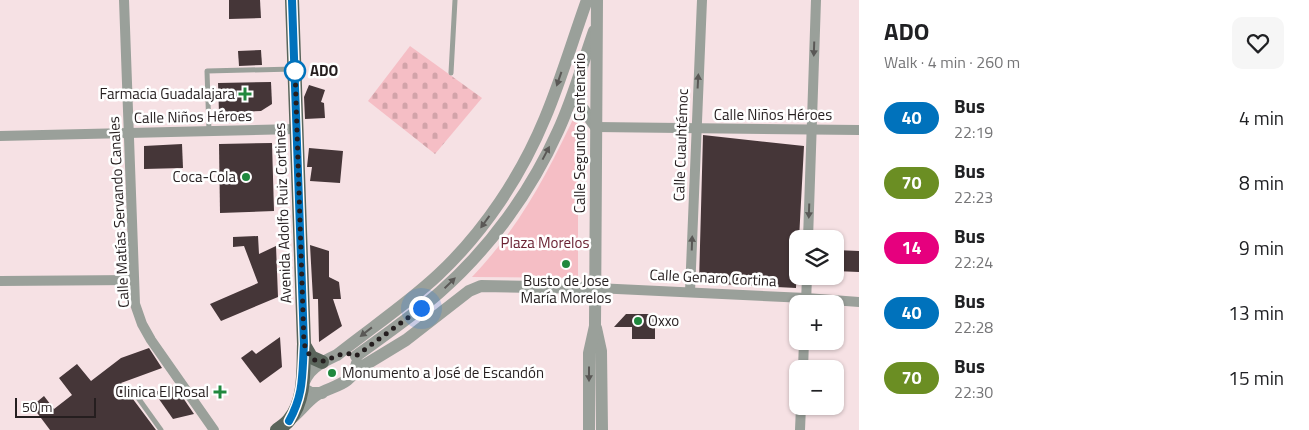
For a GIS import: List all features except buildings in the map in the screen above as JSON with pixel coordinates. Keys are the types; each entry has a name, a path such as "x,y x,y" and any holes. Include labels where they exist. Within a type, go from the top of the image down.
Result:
{"main road":[{"name":"Avenida Adolfo Ruiz Cortines","path":"289,421 297,407 302,388 304,344 292,0"},
{"path":"304,344 311,358 322,362"},
{"path":"277,430 289,421"}],"street":[{"name":"Calle Matías Servando Canales","path":"124,0 135,304 142,324 151,340 214,430"},
{"path":"322,392 311,393 302,388 308,373 322,362 337,355 416,294 439,274 480,229 521,166 544,120 588,0"},
{"name":"Calle Segundo Centenario","path":"588,430 589,353 595,326 596,288 598,0"},
{"name":"Calle Cuauhtémoc","path":"690,292 702,0"},
{"path":"808,230 816,0"},
{"path":"356,356 410,317 442,290 468,265 515,207 558,132 573,94 597,21"},
{"path":"573,94 596,127"},
{"name":"Calle Niños Héroes","path":"596,127 859,130"},
{"name":"Calle Niños Héroes","path":"0,136 296,129"},
{"path":"500,199 515,207"},
{"path":"0,281 134,280"},
{"path":"289,421 315,396 343,383 355,372 406,340 470,291 482,286 596,288"},
{"name":"Calle Genaro Cortina","path":"596,288 690,292 789,300"},
{"name":"Calle Genaro Cortina","path":"844,302 859,302"},
{"name":"Calle Segundo Centenario","path":"595,326 602,352 602,430"},
{"path":"337,355 349,354 356,356"},
{"path":"355,372 356,356"},
{"path":"800,430 801,415"}],"lane":[{"path":"451,73 455,0"},
{"path":"208,132 207,72 295,69"},
{"path":"136,395 161,430"}],"green space":[{"path":"410,46 482,98 435,154 368,101"},
{"name":"Plaza Morelos","path":"578,109 578,278 472,277 505,238 532,198"}],"bus line":[{"name":"40","path":"289,421 297,407 302,388 304,344 292,0"}],"place":[{"name":"ADO","path":"295,71"},
{"name":"Farmacia Guadalajara","path":"245,94"},
{"name":"Coca-Cola","path":"246,177"},
{"name":"Busto de Jose María Morelos","path":"566,264"},
{"name":"Oxxo","path":"638,321"},
{"name":"Monumento a José de Escandón","path":"332,373"},
{"name":"Clinica El Rosal","path":"220,392"}],"route":[{"path":"295,71 295,69 304,344 311,358 322,362 340,354 356,356 421,308"}]}
